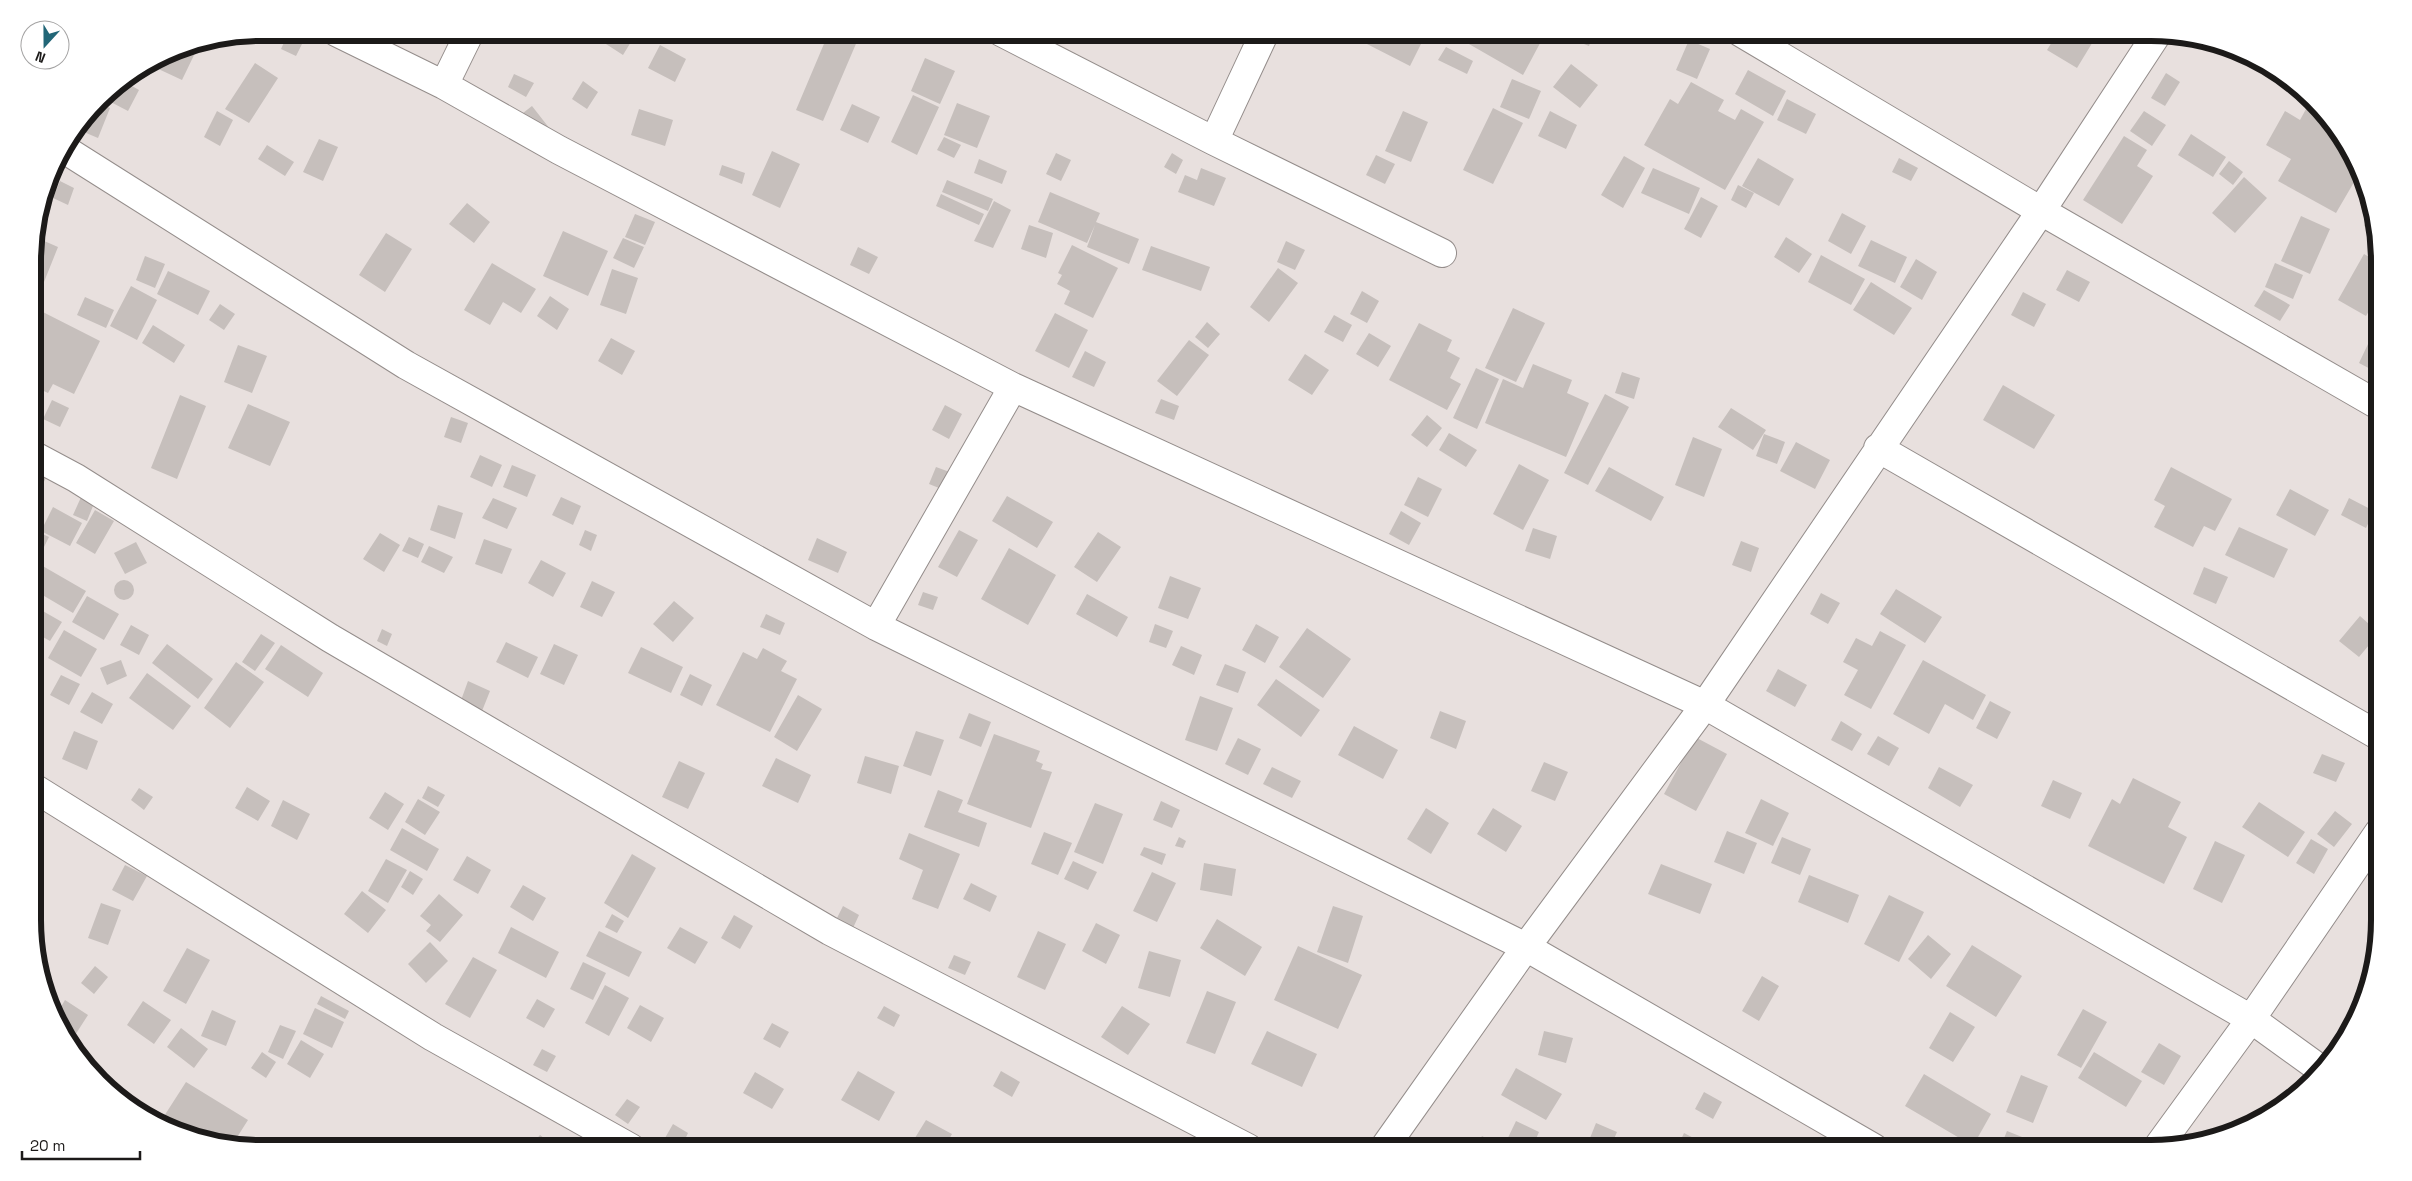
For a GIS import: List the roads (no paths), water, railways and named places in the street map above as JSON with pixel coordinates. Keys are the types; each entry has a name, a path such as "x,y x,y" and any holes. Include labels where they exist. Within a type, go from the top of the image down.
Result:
{"street":[{"path":"354,41 444,85 558,150 1013,387 1705,705 2251,1018 2316,1065"},
{"path":"444,85 466,41"},
{"path":"1019,41 1214,141 1442,253"},
{"path":"1214,141 1261,41"},
{"path":"1755,41 2041,211 2371,401"},
{"path":"1390,1140 1526,947 1705,705 2041,211 2152,41"},
{"path":"70,153 406,365 876,626 1526,947 1860,1140"},
{"path":"876,626 1013,387"},
{"path":"1878,448 2371,731"},
{"path":"41,459 76,478 330,638 830,931 1233,1140"},
{"path":"41,792 433,1037 617,1140"},
{"path":"2163,1139 2251,1018 2371,844"}]}
